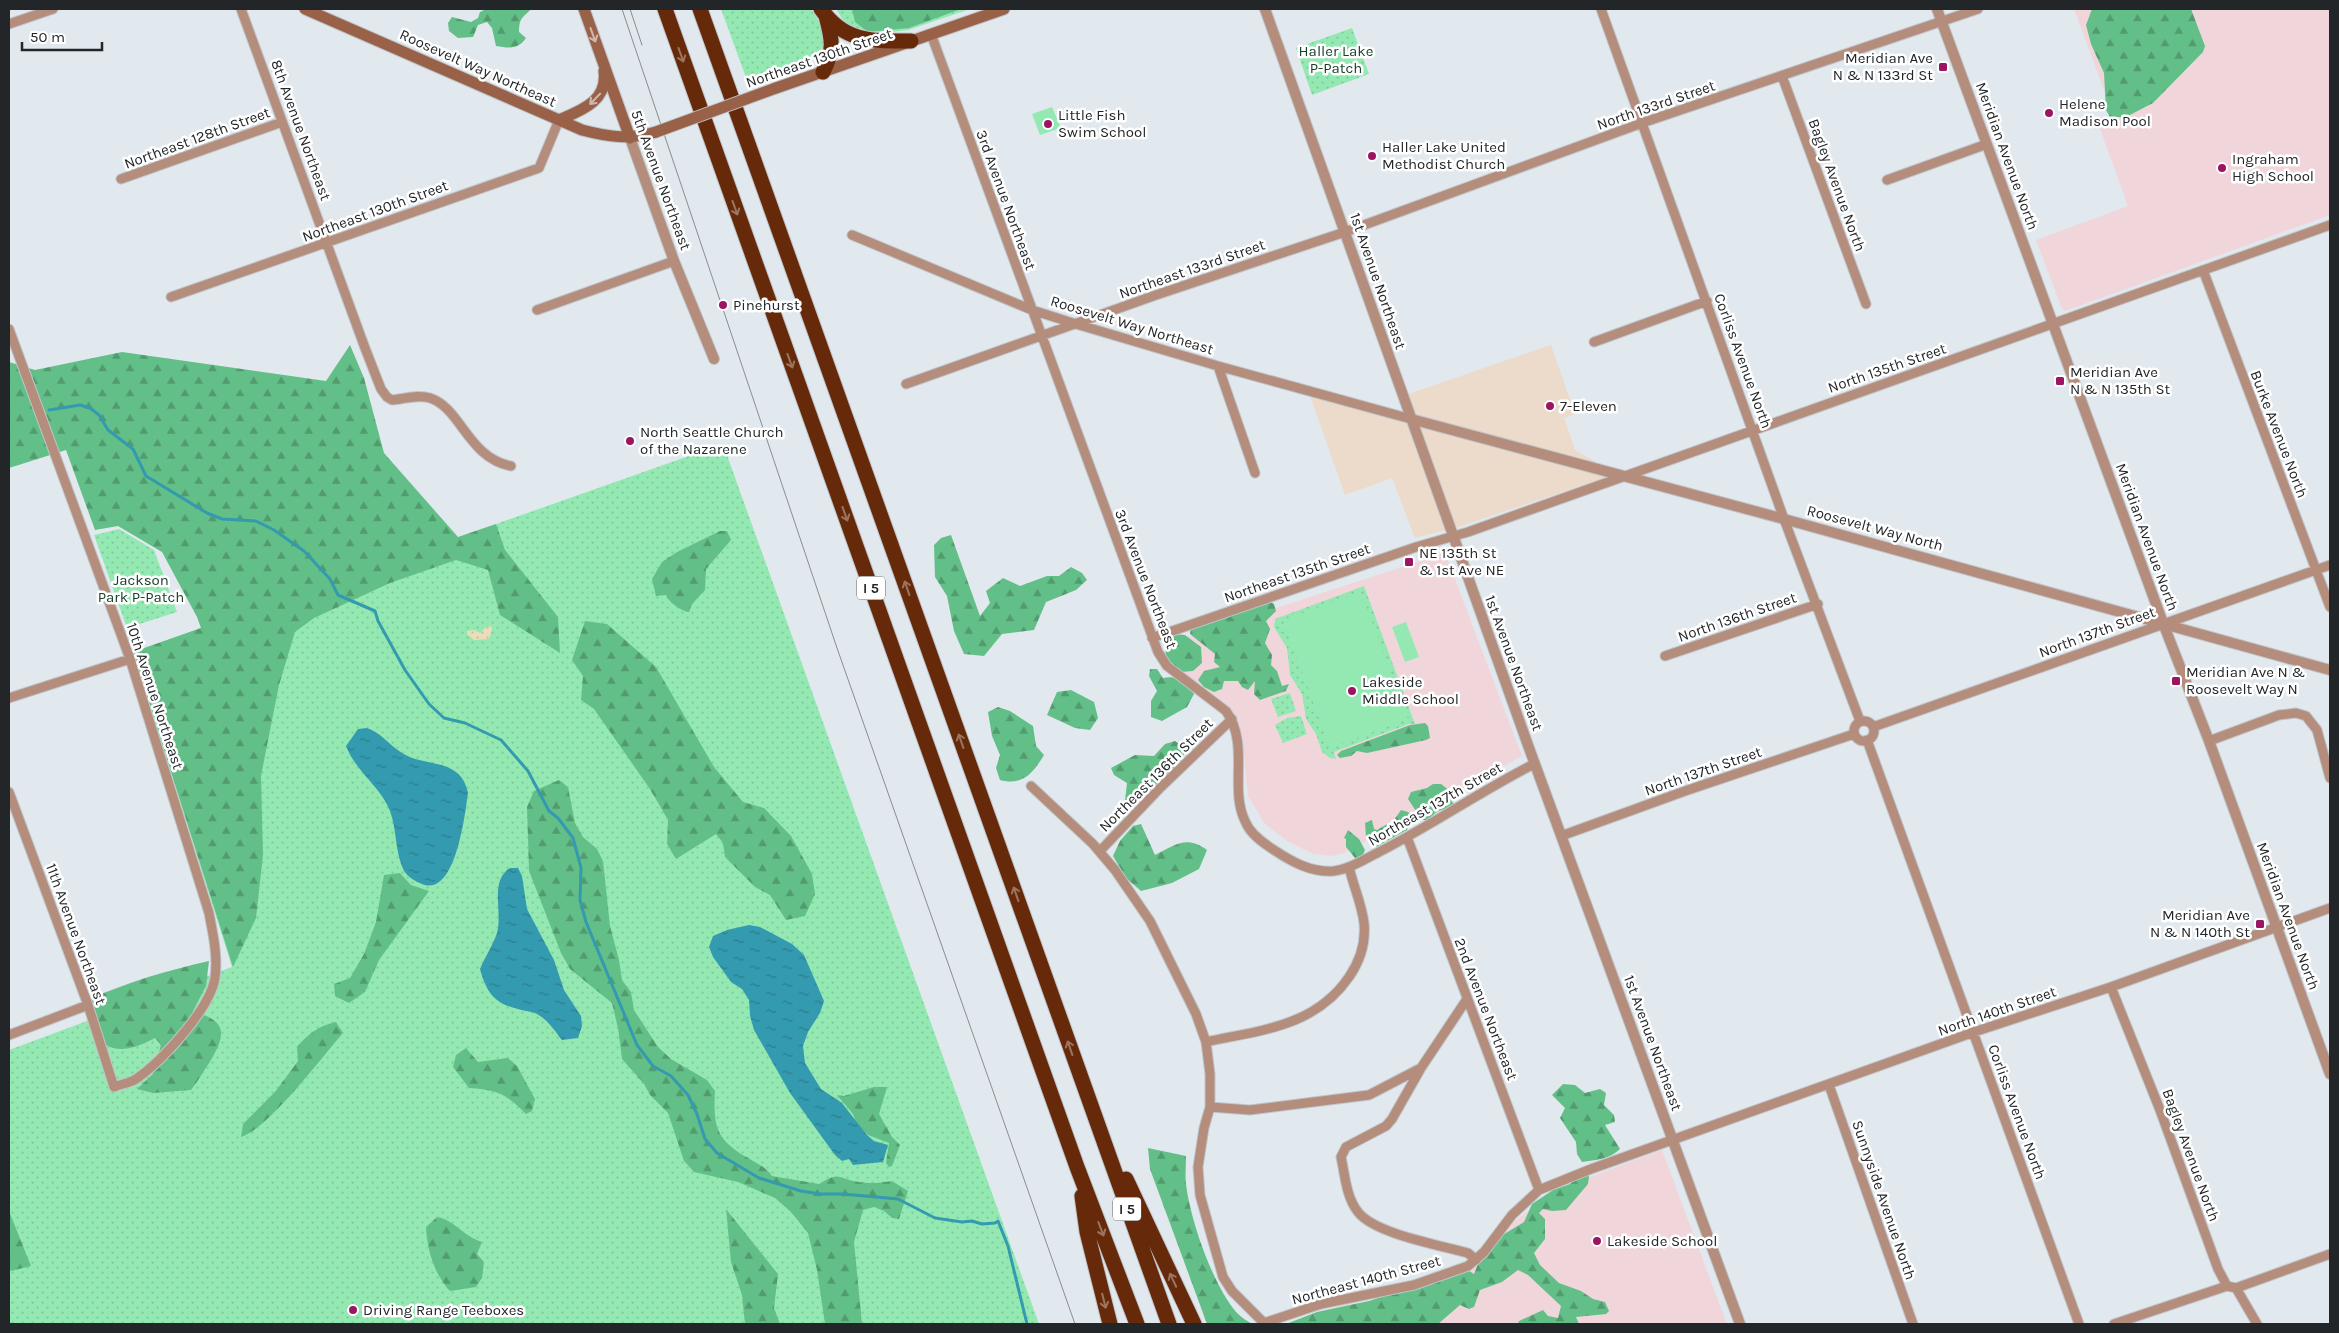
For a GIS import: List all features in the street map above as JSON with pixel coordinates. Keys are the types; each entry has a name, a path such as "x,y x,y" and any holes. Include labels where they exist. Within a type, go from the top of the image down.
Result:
{"highway":[{"name":"I 5","path":"664,9 1078,1167 1137,1324"},
{"name":"I 5","path":"700,9 1169,1324"},
{"path":"823,12 843,31 856,38 869,41 911,41"},
{"path":"823,12 832,48 831,58 824,72"},
{"path":"1086,1094 1194,1324"},
{"path":"1078,1167 1087,1232 1110,1324"}],"main road":[{"name":"Roosevelt Way Northeast","path":"304,9 582,130 612,138 644,136"},
{"name":"5th Avenue Northeast","path":"584,9 630,138"},
{"name":"Northeast 130th Street","path":"644,136 1004,9"},
{"path":"559,120 582,110 597,99 602,91 605,77 603,61"}],"street":[{"path":"9,24 53,9"},
{"name":"8th Avenue Northeast","path":"241,9 382,389 390,399 425,396 434,400 446,409 487,456 511,466"},
{"name":"1st Avenue Northeast","path":"1265,9 1534,764 1740,1324"},
{"name":"Corliss Avenue North","path":"1601,9 1784,518 1818,604 1860,721"},
{"name":"Meridian Avenue North","path":"1937,9 2163,623 2209,741 2330,1074"},
{"name":"North 133rd Street","path":"1345,232 1642,123 1978,9"},
{"name":"3rd Avenue Northeast","path":"932,34 1158,652 1167,666 1226,711 1232,719"},
{"name":"Bagley Avenue North","path":"1782,76 1866,304"},
{"name":"Northeast 130th Street","path":"171,297 328,244 539,168 559,120"},
{"name":"Northeast 128th Street","path":"121,180 282,122"},
{"name":"5th Avenue Northeast","path":"630,138 674,260 714,359"},
{"path":"1888,180 1987,144"},
{"name":"North 135th Street","path":"1452,536 2330,224"},
{"name":"Northeast 133rd Street","path":"906,384 1345,232"},
{"name":"Roosevelt Way Northeast","path":"852,235 1032,310 1218,366 1411,419"},
{"path":"536,310 674,260"},
{"name":"Burke Avenue North","path":"2203,270 2330,607"},
{"path":"1594,342 1707,301"},
{"name":"10th Avenue Northeast","path":"9,329 130,659 209,913 216,963 215,978 207,1001 192,1024 135,1080 114,1087"},
{"path":"1218,366 1255,473"},
{"name":"Roosevelt Way North","path":"1411,419 1622,477 1784,518 2330,670"},
{"name":"Northeast 135th Street","path":"1152,638 1452,536"},
{"name":"North 137th Street","path":"1873,727 2330,565"},
{"name":"North 136th Street","path":"1665,656 1818,604"},
{"path":"9,698 130,659"},
{"path":"2209,741 2279,716 2296,713 2306,716 2317,730 2330,778"},
{"path":"1206,1042 1268,1030 1297,1020 1321,1008 1341,989 1355,967 1363,949 1364,922 1349,867 1324,871 1298,864 1269,847 1252,832 1242,813 1237,732 1232,719"},
{"name":"Northeast 136th Street","path":"1100,851 1161,786 1232,719"},
{"path":"1860,721 1866,721 1873,727 1872,736 1867,740 1860,740 1854,734 1855,726 1860,721"},
{"name":"North 137th Street","path":"1561,836 1685,791 1854,734"},
{"name":"Corliss Avenue North","path":"1867,740 2078,1324"},
{"name":"Northeast 137th Street","path":"1349,867 1407,837 1477,795 1534,764"},
{"path":"1031,786 1100,851 1150,921 1196,1014 1206,1042 1210,1074 1210,1107 1204,1128 1198,1168 1200,1195 1223,1276 1232,1292 1265,1323"},
{"name":"11th Avenue Northeast","path":"9,792 88,1005 114,1087"},
{"name":"2nd Avenue Northeast","path":"1407,837 1540,1190"},
{"name":"North 140th Street","path":"1673,1139 2330,908"},
{"name":"Bagley Avenue North","path":"2111,986 2160,1110 2218,1269 2257,1324"},
{"path":"1467,999 1421,1068 1392,1119 1386,1126 1346,1147 1341,1157 1350,1195 1358,1213 1380,1228 1468,1253 1476,1260"},
{"path":"9,1035 88,1005"},
{"path":"1210,1107 1250,1110 1361,1098 1421,1068"},
{"name":"Sunnyside Avenue North","path":"1829,1085 1913,1324"},
{"name":"Northeast 140th Street","path":"1265,1323 1321,1304 1433,1279 1468,1266 1476,1260 1504,1227 1512,1214 1540,1190 1673,1139"},
{"path":"2114,1324 2330,1254"}],"shaded area":[{"name":"Ingraham High School","path":"2074,9 2330,9 2330,215 2065,311 2061,306 2036,240 2128,206 2100,129 2114,117"},
{"path":"1551,345 1575,414 1564,418 1575,450 1622,477 1589,483 1461,526 1415,538 1392,478 1345,495 1308,390 1411,419 1403,396"},
{"name":"Lakeside Middle School","path":"1445,553 1522,756 1344,853 1332,856 1313,854 1287,841 1264,823 1248,796 1242,736 1229,709 1183,672 1170,655 1169,643"},
{"name":"Lakeside School","path":"1662,1150 1727,1324 1286,1324 1317,1312 1345,1305 1394,1298 1460,1274 1481,1261 1513,1223 1538,1202 1577,1182"}],"green space":[{"path":"486,9 531,9 522,18 520,23 519,32 526,38 523,42 512,47 496,46 492,28 487,22 478,25 473,37 458,38 449,31 448,23 452,17 471,22 478,18 480,12"},
{"path":"721,9 811,9 823,27 825,55 748,83"},
{"path":"836,9 970,9 908,30 868,35 844,22"},
{"path":"852,9 961,9 909,28 868,32 855,22"},
{"path":"2092,9 2191,9 2205,46 2203,52 2153,103 2126,117 2110,117 2106,110 2104,73 2091,44 2086,25"},
{"name":"Haller Lake P-Patch","path":"1352,28 1369,74 1312,95 1296,48"},
{"name":"Little Fish Swim School","path":"1052,107 1061,128 1040,135 1032,114"},
{"path":"350,345 364,378 384,453 458,537 496,524 505,550 558,617 560,653 500,615 488,570 456,560 390,583 314,618 295,632 279,685 261,776 263,855 256,918 233,967 133,652 201,628 197,617 162,552 118,526 95,530 66,450 9,468 9,362 35,370 122,352 326,381"},
{"path":"723,444 1039,1324 9,1324 9,1050 232,967 133,652"},
{"name":"Jackson Park P-Patch","path":"119,529 154,550 177,612 127,628 94,535"},
{"path":"720,531 727,531 731,540 706,569 705,590 692,604 689,612 676,606 666,595 656,596 652,579 662,562 677,552"},
{"path":"951,535 980,616 990,603 986,591 1003,578 1020,586 1047,576 1059,576 1071,567 1082,573 1087,580 1076,590 1046,602 1034,630 1002,634 984,656 964,654 954,631 947,596 935,577 934,545 941,538"},
{"path":"1364,586 1415,724 1409,724 1334,752 1336,759 1330,758 1322,752 1316,734 1306,719 1302,694 1290,675 1287,648 1274,627 1275,619"},
{"path":"1361,592 1408,719 1330,748 1283,620"},
{"path":"1269,601 1274,604 1276,611 1266,621 1270,629 1265,643 1272,655 1271,665 1277,671 1282,686 1289,684 1286,691 1260,700 1254,694 1255,681 1248,690 1242,687 1238,681 1224,681 1222,689 1214,692 1204,687 1198,680 1204,671 1220,667 1214,662 1215,654 1190,634 1191,627"},
{"path":"585,621 607,624 656,667 714,767 743,802 764,808 791,836 812,874 815,894 805,916 786,920 770,895 755,887 725,857 723,843 716,834 676,859 667,844 668,820 650,789 594,709 581,700 583,676 572,660"},
{"path":"1406,622 1419,657 1405,662 1392,627"},
{"path":"1174,634 1185,635 1201,647 1202,663 1193,671 1181,672 1166,658 1165,644"},
{"path":"1150,669 1157,669 1163,678 1169,677 1182,680 1194,694 1187,707 1162,721 1151,717 1151,701 1157,691 1149,676"},
{"path":"1071,690 1094,702 1098,718 1090,730 1075,728 1047,715 1057,692"},
{"path":"1290,693 1296,711 1278,717 1271,699"},
{"path":"998,707 1010,711 1033,726 1036,746 1044,755 1031,772 1015,781 1000,780 996,768 1000,755 992,736 988,712"},
{"path":"1301,716 1307,734 1283,743 1275,725 1287,718"},
{"path":"1425,723 1428,726 1430,738 1426,740 1367,753 1357,751 1351,756 1340,758 1337,755 1341,751 1410,725"},
{"path":"1175,741 1185,748 1182,763 1136,803 1125,801 1127,783 1114,775 1111,768 1135,755 1154,756 1165,744"},
{"path":"559,780 568,787 575,823 583,837 597,849 603,861 610,926 622,980 631,992 634,1010 658,1047 671,1059 707,1080 715,1091 716,1123 723,1138 729,1145 764,1168 772,1176 819,1184 836,1176 868,1183 892,1181 908,1191 899,1219 892,1218 884,1211 874,1207 863,1210 854,1242 862,1324 825,1324 817,1270 808,1233 791,1212 775,1198 738,1182 694,1172 684,1161 668,1113 650,1095 644,1084 622,1059 618,1028 612,1003 570,969 561,953 529,871 527,807 534,791"},
{"path":"1433,784 1441,784 1450,791 1450,799 1454,804 1450,809 1435,813 1429,820 1422,820 1408,799 1411,792 1427,788"},
{"path":"1401,810 1414,816 1414,822 1408,826 1407,830 1376,847 1371,845 1372,841 1366,837 1365,823 1372,820 1374,829 1377,830 1394,820"},
{"path":"1141,824 1155,855 1175,845 1187,842 1200,845 1207,850 1199,869 1172,883 1141,891 1126,878 1113,856 1120,841 1133,826"},
{"path":"1348,830 1359,839 1365,850 1362,857 1355,858 1346,847 1346,839 1344,838"},
{"path":"400,873 411,885 429,891 379,960 365,992 349,1003 335,996 334,984 350,978 364,954 376,922 384,875"},
{"path":"209,961 206,986 193,1011 212,1019 220,1029 220,1042 211,1060 191,1090 153,1093 137,1089 153,1074 161,1045 155,1038 143,1044 124,1049 112,1048 106,1045 90,999 148,977"},
{"path":"336,1022 343,1033 280,1107 252,1131 241,1137 243,1124 275,1092 298,1061 297,1047 314,1031"},
{"path":"466,1048 478,1062 508,1058 517,1066 535,1099 532,1111 526,1114 501,1094 469,1088 453,1067 456,1055"},
{"path":"1563,1084 1575,1085 1585,1093 1600,1089 1606,1093 1604,1105 1614,1115 1615,1122 1605,1125 1620,1149 1612,1155 1582,1162 1577,1154 1576,1142 1560,1118 1565,1108 1552,1095"},
{"path":"874,1087 887,1087 879,1114 892,1137 900,1145 892,1166 889,1167 886,1163 889,1143 868,1135 857,1125 853,1114 837,1095 844,1096"},
{"path":"1148,1148 1186,1156 1188,1198 1211,1270 1237,1313 1252,1324 1207,1324 1150,1169"},
{"path":"1587,1173 1589,1176 1588,1184 1566,1210 1552,1211 1543,1209 1539,1213 1545,1219 1545,1239 1534,1253 1540,1265 1559,1283 1581,1291 1593,1299 1605,1302 1609,1311 1606,1314 1576,1317 1579,1324 1518,1324 1519,1321 1543,1310 1548,1316 1558,1318 1561,1306 1528,1275 1518,1270 1502,1282 1480,1290 1474,1307 1469,1309 1460,1305 1438,1324 1286,1324 1317,1312 1369,1301 1466,1269 1474,1274 1478,1264 1501,1236 1524,1222 1532,1204 1553,1190 1570,1184 1577,1177"},
{"path":"726,1209 778,1274 774,1308 780,1324 745,1324 742,1295 731,1262"},
{"path":"9,1211 31,1266 11,1271 9,1268"},
{"path":"437,1217 443,1218 469,1236 482,1242 477,1254 484,1262 482,1278 476,1287 450,1291 440,1277 430,1252 426,1227"}],"sand":[{"path":"491,626 492,630 489,639 474,640 467,634 467,631 474,630 480,633 486,627"}],"water":[{"path":"367,728 377,733 397,750 411,758 450,768 464,782 468,793 457,851 451,867 443,878 434,885 417,882 404,871 399,857 394,826 386,802 356,764 346,746 358,729"},
{"path":"510,868 518,868 522,876 527,909 554,960 564,990 581,1016 582,1026 578,1038 562,1040 541,1016 503,1004 492,995 485,984 480,969 497,933 498,889 504,874"},
{"path":"749,925 760,927 792,944 804,955 824,1001 803,1046 805,1063 821,1089 842,1103 867,1135 874,1141 888,1145 883,1162 853,1165 849,1159 842,1161 835,1155 790,1093 754,1030 750,1016 749,1000 742,989 731,982 713,957 709,947 713,936 727,930"}],"waterway":[{"path":"49,410 80,405 90,408 99,415 108,430 133,449 146,476 207,513 222,519 256,521 274,530 304,551 330,579 338,595 375,611 378,621 405,670 429,704 444,718 465,723 501,740 528,771 549,811 558,818 573,838 581,868 580,900 586,922 637,1045 653,1066 671,1076 688,1095 697,1114 705,1139 717,1153 759,1178 801,1191 898,1199 935,1218 962,1222 972,1221 982,1224 998,1221 1008,1246 1027,1324"}],"tram line":[{"path":"622,9 837,648 1075,1324"},
{"path":"630,9 642,45"}],"place":[{"name":"Meridian Ave N & N 133rd St","path":"1943,67"},
{"name":"Helene Madison Pool","path":"2049,113"},
{"name":"Little Fish Swim School","path":"1048,124"},
{"name":"Haller Lake United Methodist Church","path":"1372,156"},
{"name":"Ingraham High School","path":"2222,168"},
{"name":"Pinehurst","path":"723,305"},
{"name":"Meridian Ave N & N 135th St","path":"2060,381"},
{"name":"7-Eleven","path":"1550,406"},
{"name":"North Seattle Church of the Nazarene","path":"630,441"},
{"name":"NE 135th St & 1st Ave NE","path":"1409,562"},
{"name":"Meridian Ave N & Roosevelt Way N","path":"2176,681"},
{"name":"Lakeside Middle School","path":"1352,691"},
{"name":"Meridian Ave N & N 140th St","path":"2260,924"},
{"name":"Lakeside School","path":"1597,1241"},
{"name":"Driving Range Teeboxes","path":"353,1310"}]}
